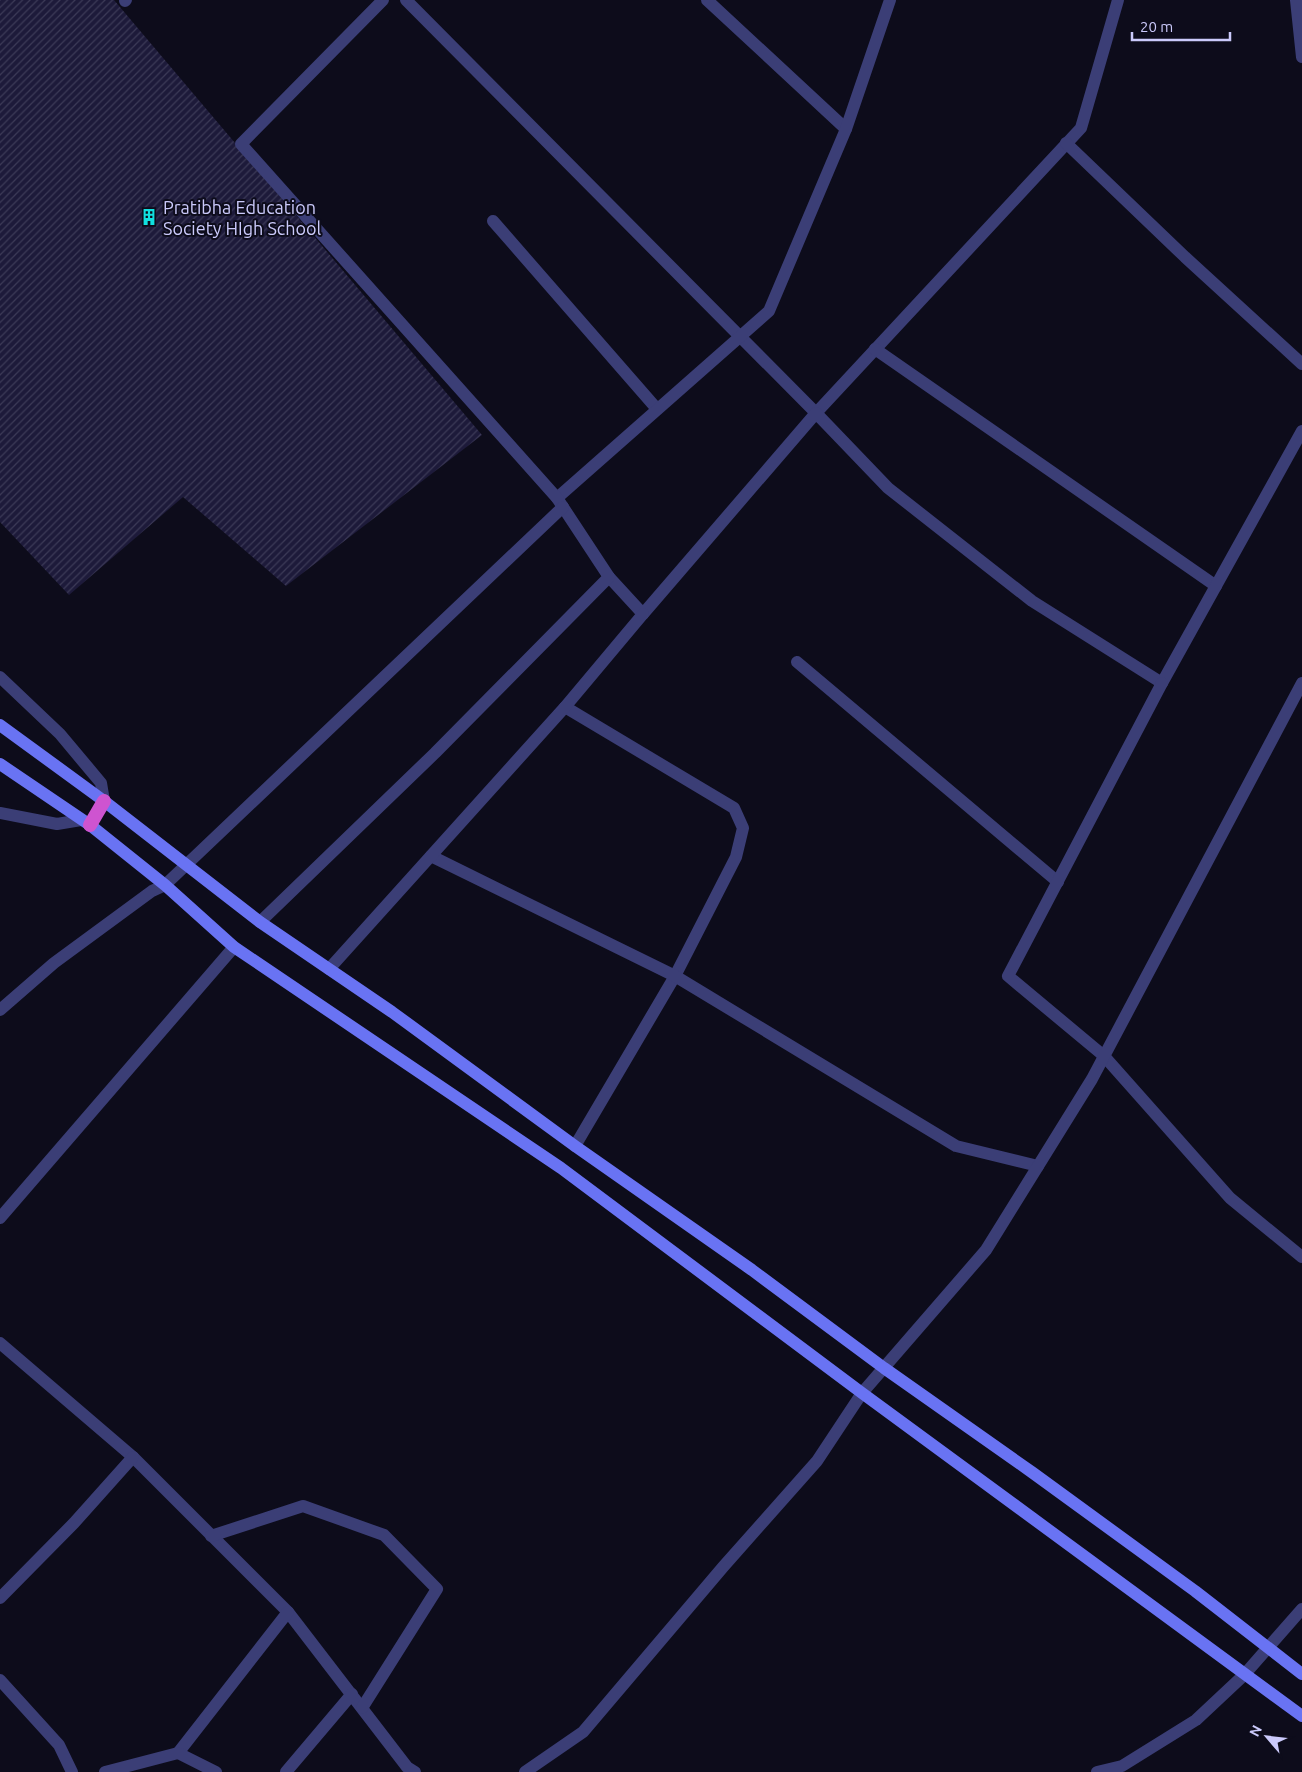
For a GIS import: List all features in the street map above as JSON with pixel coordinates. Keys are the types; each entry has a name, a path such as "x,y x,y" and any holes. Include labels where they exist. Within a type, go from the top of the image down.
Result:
{"highway":[{"path":"86,822 104,801"}],"main road":[{"path":"0,725 104,801 260,922 392,1012 574,1146 752,1270 884,1368 1049,1484 1195,1591 1302,1674"},
{"path":"4,766 86,822 165,885 234,947 562,1168 862,1393 1302,1716"}],"street":[{"path":"383,0 241,144 560,503 609,577 643,614"},
{"path":"406,0 740,336 888,488 1032,601 1162,683"},
{"path":"707,0 846,129"},
{"path":"0,1010 54,963 152,891 165,885 657,409 769,311 846,129 890,0"},
{"path":"329,969 564,708 816,413 1081,128 1118,0"},
{"path":"1296,0 1302,57"},
{"path":"1066,143 1185,257 1302,364"},
{"path":"493,221 657,409"},
{"path":"875,349 1216,586"},
{"path":"1302,431 1162,683 1008,976 1104,1056 1230,1198 1302,1257"},
{"path":"260,922 435,753 609,577"},
{"path":"797,662 1058,882"},
{"path":"0,677 60,734 101,783 104,801"},
{"path":"525,1772 582,1732 723,1567 817,1461 862,1393 986,1250 1092,1079 1302,683"},
{"path":"564,708 734,808 743,828 736,857 675,976 574,1146"},
{"path":"0,813 57,824 86,822"},
{"path":"431,856 675,976 956,1146 1038,1166"},
{"path":"0,1218 234,947"},
{"path":"0,1343 133,1458 288,1612 407,1767 415,1772"},
{"path":"0,1598 74,1523 133,1458"},
{"path":"211,1536 303,1506 384,1536 437,1589 362,1708"},
{"path":"1097,1772 1122,1766 1196,1720 1244,1675 1302,1609"},
{"path":"106,1772 178,1753 288,1612"},
{"path":"0,1680 59,1745 72,1772"},
{"path":"286,1772 352,1694"},
{"path":"178,1753 216,1772"}],"building":[{"name":"Pratibha Education Society HIgh School","path":"0,0 114,0 482,435 286,586 183,497 69,595 0,522"}],"place":[{"name":"Pratibha Education Society HIgh School","path":"149,217"}]}
